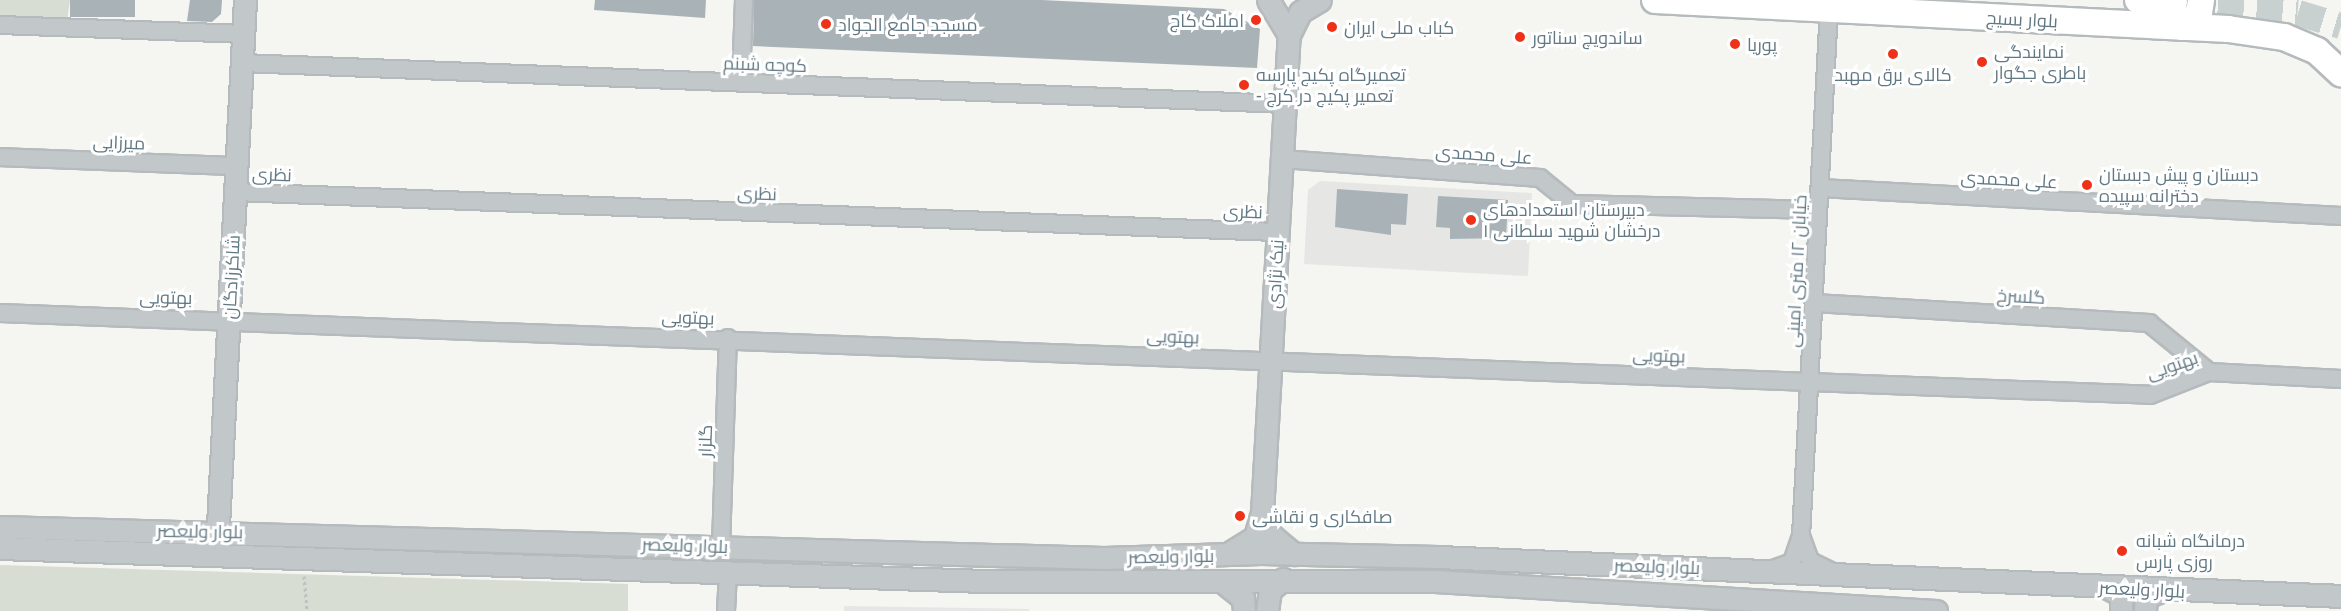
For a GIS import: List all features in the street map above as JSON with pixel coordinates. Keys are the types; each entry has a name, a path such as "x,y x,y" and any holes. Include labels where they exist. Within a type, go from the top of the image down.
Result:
{"main road":[{"name":"بلوار بسیج","path":"1655,0 2182,27 2284,37 2317,51 2341,74"},
{"path":"2138,0 2174,2"},
{"path":"2182,27 2199,13 2201,0"}],"street":[{"name":"شاکرزادگان","path":"217,553 216,531 245,0"},
{"path":"741,82 744,0"},
{"path":"1268,0 1289,35"},
{"path":"1289,35 1300,12 1320,0"},
{"name":"خیابان ۱۲ متری امینی","path":"1802,536 1829,8"},
{"path":"0,25 244,34"},
{"name":"نیک نژادی","path":"1262,513 1289,35"},
{"name":"کوچه شبنم","path":"242,63 1285,104"},
{"name":"میرزایی","path":"0,157 237,166"},
{"name":"علی محمدی","path":"1282,159 1540,178 1572,204 1818,210"},
{"name":"علی محمدی","path":"1820,188 2341,216"},
{"name":"نظری","path":"235,192 1278,232"},
{"name":"گلسرخ","path":"1814,303 2149,323 2210,372"},
{"name":"بهتویی","path":"0,313 228,318 2150,395 2210,372 2341,379"},
{"name":"گلزار","path":"721,546 728,338"},
{"path":"1262,513 1270,535 1294,554"},
{"path":"1225,554 1248,545 1262,513"},
{"name":"بلوار ولیعصر","path":"0,527 216,531 1025,555 1294,554 1438,557 2163,590 2309,604 2341,596"},
{"path":"1768,571 1792,562 1802,536"},
{"path":"1802,536 1810,561 1836,574"},
{"name":"بلوار ولیعصر","path":"0,548 217,553 1025,582 1223,582 1283,579 1435,581 1936,611"},
{"path":"983,581 995,579 1000,569 998,561 985,554"},
{"path":"1025,555 1006,567 1011,578 1025,582"},
{"path":"1435,581 1451,569 1438,557"},
{"path":"1474,583 1463,577 1462,566 1479,559"},
{"path":"726,611 728,573"},
{"path":"1223,582 1244,604 1256,591 1267,604 1283,579"},
{"path":"2106,587 2121,595 2121,611"},
{"path":"2145,611 2146,597 2163,590"}],"path":[{"path":"302,556 307,611"}],"shaded area":[{"path":"0,0 70,0 66,28 0,25"},
{"path":"1320,181 1532,193 1528,276 1304,264 1308,190"},
{"path":"0,565 628,584 628,611 0,611"},
{"path":"844,606 1029,609 1029,611 844,611"}],"building":[{"path":"70,0 135,0 135,17 70,17"},
{"path":"190,0 222,0 221,14 212,22 187,21"},
{"path":"595,0 706,0 705,18 594,10"},
{"path":"754,0 1042,0 1224,9 1260,29 1257,68 753,46"},
{"path":"1337,189 1408,194 1406,225 1391,224 1391,235 1335,227"},
{"path":"1438,196 1508,200 1506,238 1450,239 1450,228 1436,227"}],"tunnel":[{"path":"2179,3 2298,13 2341,26"}],"place":[{"name":"املاک کاج","path":"1256,20"},
{"name":"مسجد جامع الجواد","path":"826,24"},
{"name":"کباب ملی ایران","path":"1332,27"},
{"name":"ساندویچ سناتور","path":"1520,37"},
{"name":"پوریا","path":"1735,44"},
{"name":"کالای برق مهبد","path":"1893,54"},
{"name":"نمایندگی باطری جگوار","path":"1982,62"},
{"name":"تعمیرگاه پکیج پارسه - تعمیر پکیج در کرج","path":"1244,85"},
{"name":"دبستان و پیش دبستان دخترانه سپیده","path":"2087,185"},
{"name":"دبیرستان استعدادهای درخشان شهید سلطانی ۱","path":"1471,220"},
{"name":"صافکاری و نقاشی","path":"1240,516"},
{"name":"درمانگاه شبانه روزی پارس","path":"2122,551"}]}
